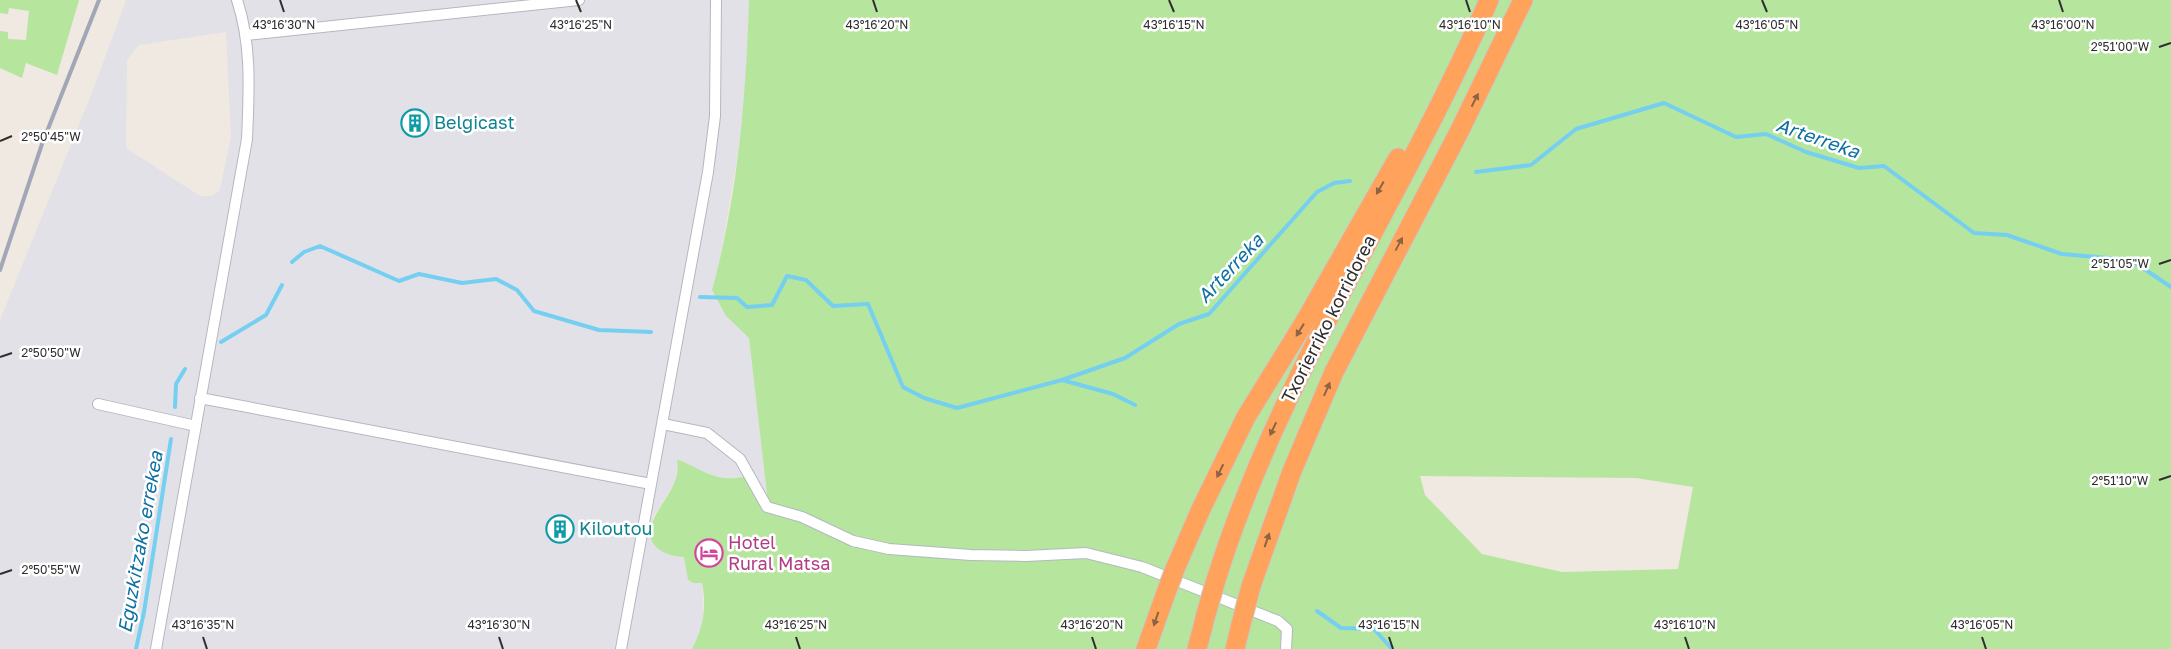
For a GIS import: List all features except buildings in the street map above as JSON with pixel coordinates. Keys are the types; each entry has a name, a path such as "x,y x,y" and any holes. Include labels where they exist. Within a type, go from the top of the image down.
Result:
{"highway":[{"name":"Txorierriko korridorea","path":"1196,649 1216,580 1245,497 1289,393 1478,27 1489,0"},
{"name":"Txorierriko korridorea","path":"1235,649 1251,586 1292,472 1334,372 1460,130 1523,0"},
{"path":"1146,649 1175,570 1246,417 1304,323 1458,51 1478,27"}],"street":[{"path":"156,649 247,139 249,76 246,35 237,0"},
{"path":"246,35 579,0"},
{"path":"621,649 708,172 715,116 716,0"},
{"path":"200,398 651,484"},
{"path":"98,404 196,426"},
{"path":"663,424 707,433 714,438 740,459 767,507 802,517 853,541 889,549 971,555 1026,556 1086,553 1142,567 1278,621 1287,629 1286,649"}],"shaded area":[{"path":"126,0 749,0 747,74 738,153 719,265 712,290 726,316 749,338 768,503 771,505 762,510 763,495 748,476 732,480 710,476 682,461 678,466 675,483 653,517 653,544 663,552 684,557 688,580 694,583 702,583 703,615 700,634 692,649 0,649 0,320 95,85","holes":["226,32 231,137 220,189 213,196 200,196 126,148 127,60 139,45"]}],"green space":[{"path":"0,0 79,0 57,75 26,63 22,78 0,68 0,31 8,32 8,39 26,40 29,11 9,8 8,14 0,13"},
{"path":"749,0 2171,0 2171,649 692,649 703,617 702,583 693,583 688,580 684,557 662,552 654,545 650,535 655,516 675,480 678,470 677,460 714,476 738,478 748,476 763,495 763,510 771,505 768,503 749,338 726,316 712,290 728,219 739,146 746,73","holes":["1420,476 1636,478 1693,487 1678,569 1562,572 1482,554 1425,495"]}],"waterway":[{"name":"Arterreka","path":"1476,172 1531,165 1576,129 1664,103 1736,137 1766,134 1806,152 1859,168 1884,166 1974,233 2007,235 2062,254 2131,260 2171,287"},
{"name":"Arterreka","path":"1062,380 1125,358 1179,324 1209,314 1317,192 1334,183 1350,181"},
{"name":"Eguzkitzako errekea","path":"292,262 304,252 320,246 399,281 419,274 462,283 496,279 517,290 534,311 599,330 651,332"},
{"name":"Eguzkitzako errekea","path":"700,297 737,298 747,307 772,305 787,276 806,280 833,306 868,304 903,387 924,398 957,408 1062,380 1113,394 1135,405"},
{"name":"Eguzkitzako errekea","path":"221,342 266,315 282,285"},
{"name":"Eguzkitzako errekea","path":"175,407 176,384 185,369"},
{"name":"Eguzkitzako errekea","path":"136,649 144,612 171,439"},
{"name":"Eguzkitzako errekea","path":"1317,611 1341,628 1374,629 1392,649"}],"railway":[{"path":"0,270 42,144 99,0"}],"place":[{"name":"Belgicast","path":"415,123"},
{"name":"Kiloutou","path":"560,529"},
{"name":"Hotel Rural Matsa","path":"709,553"}]}
